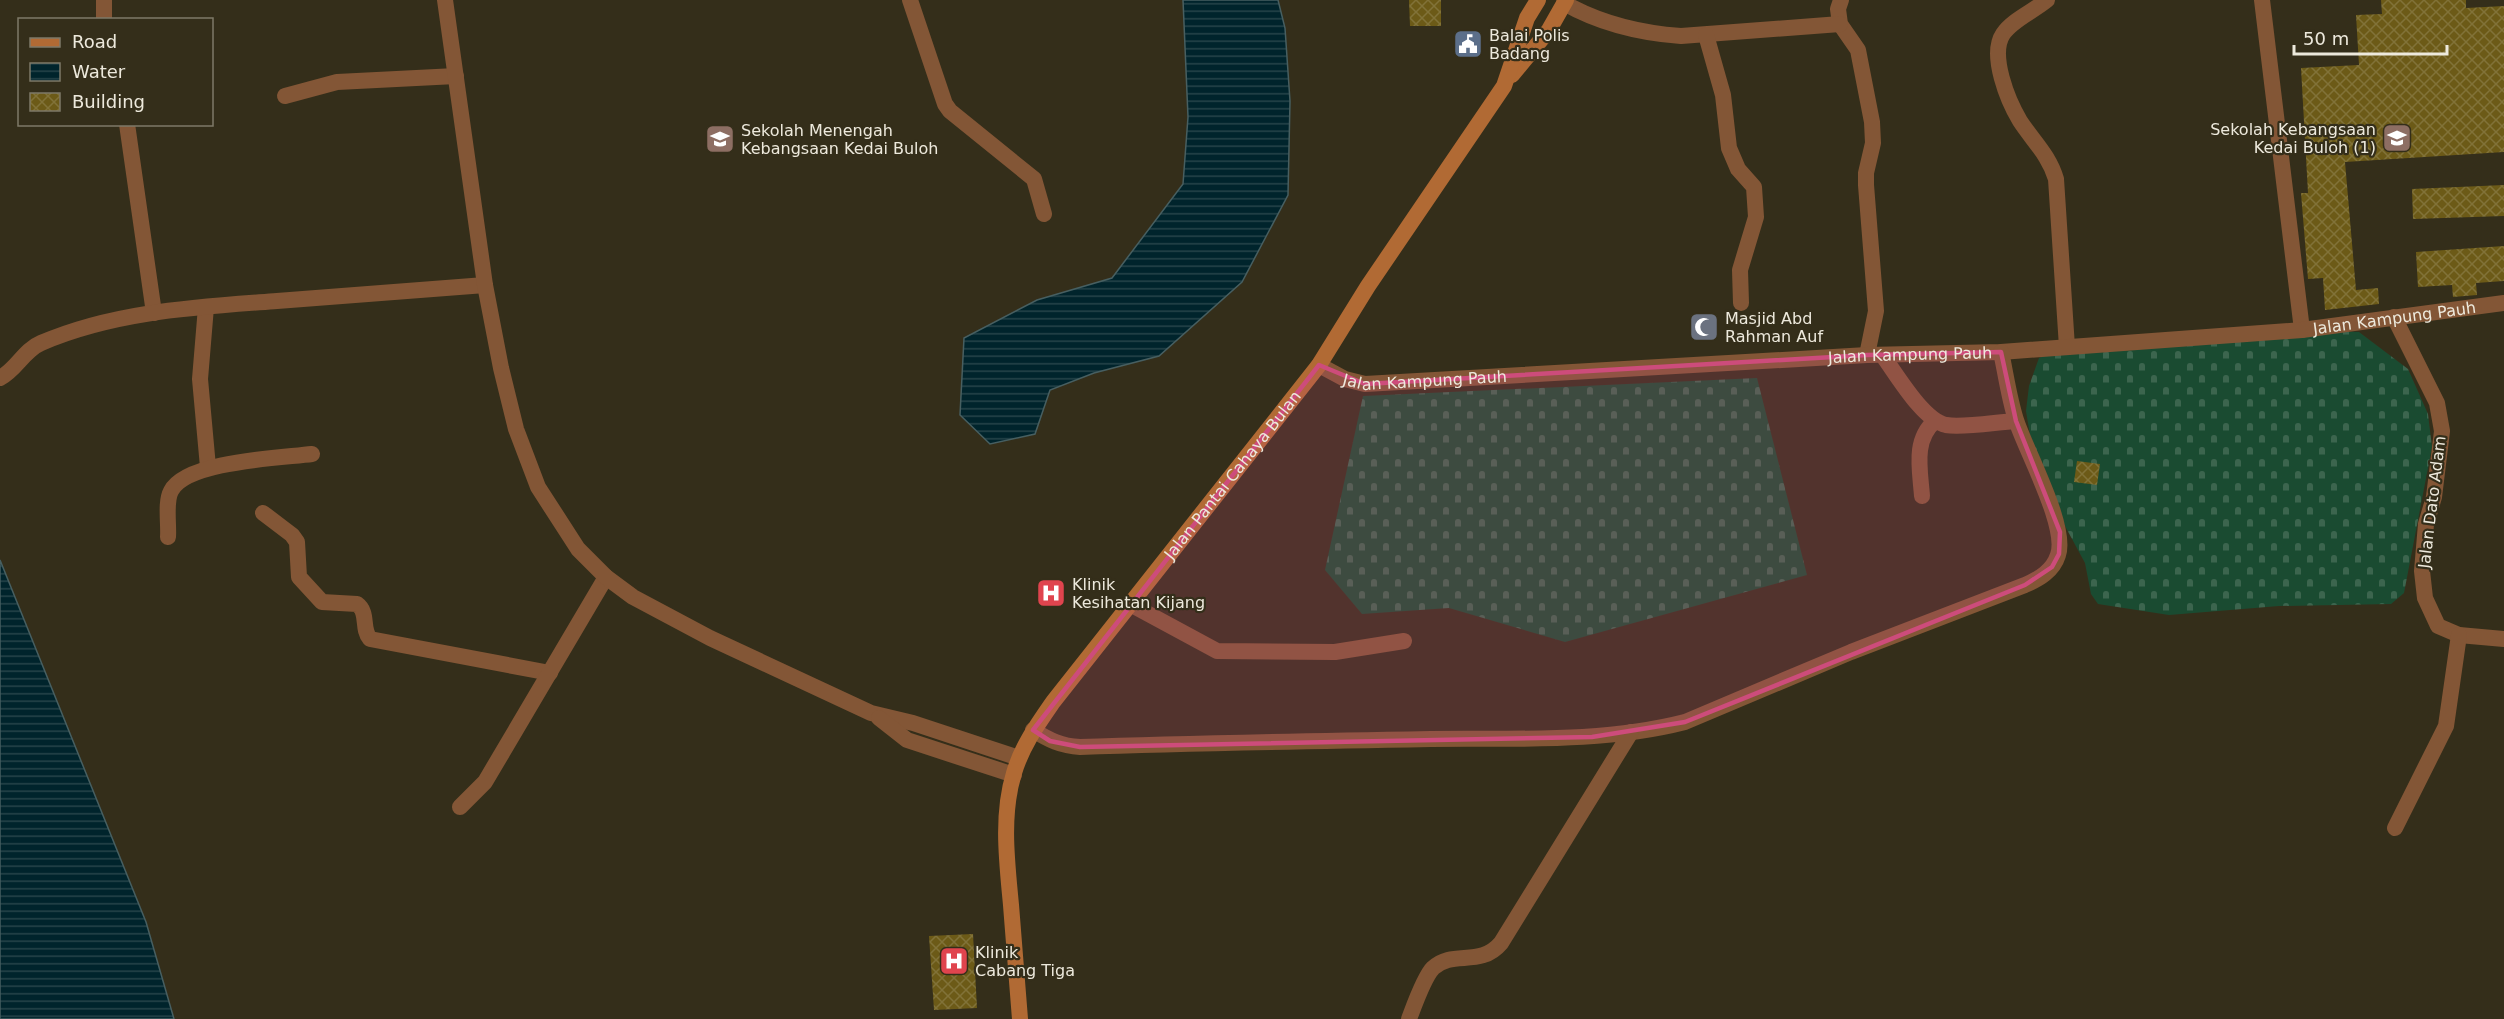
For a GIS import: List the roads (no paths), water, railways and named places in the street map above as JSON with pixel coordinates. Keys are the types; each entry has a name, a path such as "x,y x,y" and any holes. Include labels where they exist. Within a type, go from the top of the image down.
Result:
{"main road":[{"name":"Jalan Pantai Cahaya Bulan","path":"1504,86 1527,18 1538,0"},
{"name":"Jalan Pantai Cahaya Bulan","path":"1020,1019 1008,872 1007,824 1009,797 1014,775 1033,730 1319,365 1368,286 1504,86 1549,30 1565,2"}],"street":[{"path":"104,0 105,18"},
{"path":"445,0 485,285 501,368 516,429 538,487 578,549 606,577 633,597 710,638 871,712 913,723 1020,758"},
{"path":"910,0 945,104 950,111 1034,179 1044,214"},
{"path":"1841,0 1838,9 1840,24 1858,50 1872,122 1873,143 1866,173 1866,185 1876,311 1875,355 1935,421 1947,425 2016,421"},
{"path":"2047,0 2007,29 1999,43 1998,54 2013,108 2046,154 2056,179 2067,347"},
{"path":"2262,0 2302,330"},
{"path":"1565,2 1587,16 1631,30 1673,35 1706,35 1840,24"},
{"path":"1706,35 1723,95 1729,148 1738,169 1754,187 1756,217 1740,270 1741,303"},
{"path":"285,96 337,82 456,76"},
{"path":"128,126 154,313"},
{"path":"0,378 8,374 38,344 96,324 206,306 485,285"},
{"name":"Jalan Kampung Pauh","path":"1319,365 1345,379 1365,384 1875,355 2001,352 2302,330 2504,303"},
{"path":"206,306 200,379 208,467"},
{"name":"Jalan Dato Adam","path":"2394,317 2437,403 2442,431 2434,497 2427,524 2422,571 2424,598 2439,626 2459,635 2504,639"},
{"path":"1033,730 1057,744 1080,747 1275,741 1592,737 1685,722 1851,652 2039,579 2052,567 2059,554 2060,532 2016,421 2001,352"},
{"path":"1922,496 1921,440 1925,430 1935,421"},
{"path":"168,537 170,493 180,481 208,467 312,454"},
{"path":"263,513 288,531 297,542 297,571 303,584 322,602 360,606 364,610 366,635 370,639 550,673"},
{"path":"460,807 485,782 606,577"},
{"path":"1130,604 1217,651 1335,652 1404,641"},
{"path":"2395,828 2446,726 2459,635"},
{"path":"871,712 908,740 1014,775"},
{"path":"1409,1019 1431,969 1443,961 1493,953 1501,943 1631,732"}],"water":[{"path":"1183,0 1278,0 1285,28 1290,101 1288,195 1242,282 1159,356 1094,373 1050,390 1035,434 990,444 960,415 964,338 1037,300 1112,278 1183,184 1188,117"},
{"path":"0,560 146,922 174,1019 0,1019"}],"place":[{"name":"Balai Polis Badang","path":"1468,44"},
{"name":"Sekolah Kebangsaan Kedai Buloh (1)","path":"2397,138"},
{"name":"Sekolah Menengah Kebangsaan Kedai Buloh","path":"720,139"},
{"name":"Masjid Abd Rahman Auf","path":"1704,327"},
{"name":"Klinik Kesihatan Kijang","path":"1051,593"},
{"name":"Klinik Cabang Tiga","path":"954,961"}]}
